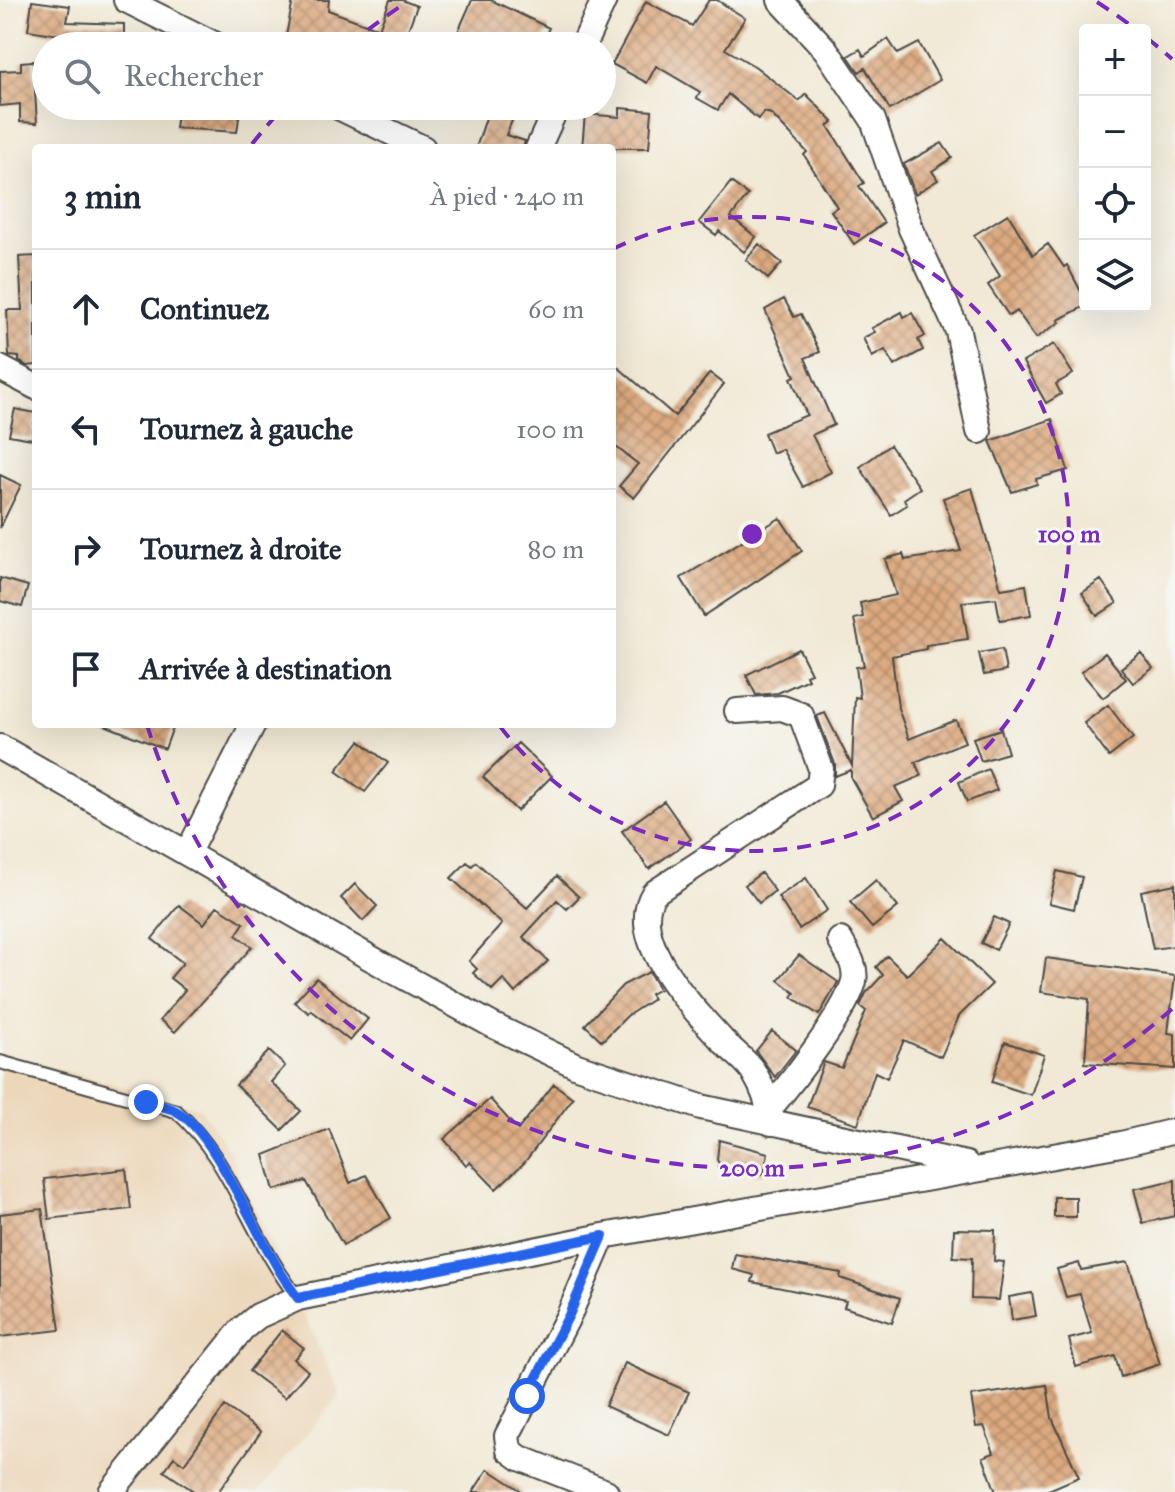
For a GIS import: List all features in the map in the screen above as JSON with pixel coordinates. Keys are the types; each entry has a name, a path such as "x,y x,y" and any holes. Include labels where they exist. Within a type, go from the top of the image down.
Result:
{"street":[{"path":"126,0 190,32"},
{"path":"589,32 604,0"},
{"path":"780,0 826,50 873,120 911,229 958,331 979,431"},
{"path":"365,120 415,144"},
{"path":"540,144 551,120"},
{"path":"0,368 32,385"},
{"path":"737,711 782,708 801,715 821,769 819,785 654,893 645,907 645,926 650,944 687,998 753,1071 771,1116"},
{"path":"188,852 251,728"},
{"path":"0,747 492,1025 577,1066 701,1107 771,1116 979,1167"},
{"path":"771,1116 854,981 854,967 840,940"},
{"path":"111,1492 242,1329 258,1316 298,1298 603,1236 1121,1144 1175,1131"},
{"path":"603,1236 569,1315 507,1436 509,1450 520,1458 606,1492"}],"lane":[{"path":"0,1062 176,1111 196,1129 232,1183 273,1263 298,1298"}],"shaded area":[{"path":"0,1053 200,1108 228,1149 340,1394 258,1492 0,1492"}],"building":[{"path":"293,0 329,0 328,10 379,29 390,0 402,0 417,6 407,32 287,32"},
{"path":"472,0 491,0 549,28 547,32 458,32"},
{"path":"709,0 717,0 745,18 725,49 756,67 799,101 806,94 833,122 828,126 864,183 859,186 884,223 854,244 831,211 837,207 804,155 807,152 771,114 764,112 758,119 728,94 718,110 697,98 700,92 656,66 647,83 616,66 616,57 646,1 692,26"},
{"path":"32,1 70,6 67,22 124,24 124,32 28,30"},
{"path":"888,39 898,54 919,43 940,80 890,110 865,68 859,72 848,56 860,49 864,56"},
{"path":"32,61 32,120 37,120 37,123 20,122 20,104 0,106 0,71 21,70 21,62"},
{"path":"620,108 652,111 649,148 582,144 584,120 616,120 616,117 620,117"},
{"path":"176,120 239,120 237,132 175,128"},
{"path":"485,120 512,120 506,135 525,141 524,144 477,144"},
{"path":"942,143 952,158 932,171 938,180 915,194 904,164"},
{"path":"731,182 748,195 731,217 756,237 744,252 719,231 716,235 699,222"},
{"path":"1008,214 1033,255 1048,244 1064,267 1067,265 1079,288 1079,309 1058,320 1060,322 1036,338 1017,311 1009,316 988,285 1000,276 974,235"},
{"path":"759,244 782,263 768,279 746,260"},
{"path":"32,256 32,365 27,366 19,361 19,357 9,356 7,310 22,310 19,257"},
{"path":"784,299 794,317 801,314 820,352 805,358 834,425 812,435 831,472 803,487 782,449 772,453 764,433 807,415 791,378 795,376 765,310"},
{"path":"902,312 904,317 912,313 925,336 918,340 923,350 894,366 885,350 872,357 863,338 875,332 872,328"},
{"path":"1054,344 1073,374 1056,384 1061,394 1046,403 1023,362"},
{"path":"616,365 675,416 710,373 724,384 634,498 619,486 638,464 616,447"},
{"path":"15,409 32,412 32,439 9,435"},
{"path":"1052,419 1068,470 1036,479 1037,484 1012,492 990,441"},
{"path":"890,445 920,488 904,499 907,505 891,515 860,467"},
{"path":"0,475 21,485 0,528"},
{"path":"972,488 1001,589 1026,585 1031,615 1000,620 996,598 962,602 968,639 926,645 926,649 892,656 898,708 909,739 956,720 965,742 915,762 921,776 895,787 903,801 873,817 851,778 851,770 835,776 835,764 817,716 825,713 852,766 855,697 860,698 856,667 864,666 854,619 863,617 860,603 896,595 885,559 903,554 905,560 961,551 943,498"},
{"path":"780,518 802,551 704,616 681,578"},
{"path":"0,578 28,586 22,607 0,601"},
{"path":"1101,580 1117,603 1097,616 1082,593"},
{"path":"799,649 811,673 806,675 808,679 778,693 756,695 746,675"},
{"path":"1002,649 1006,671 984,675 979,653"},
{"path":"1105,653 1126,679 1103,698 1081,672"},
{"path":"1141,653 1153,668 1133,683 1121,668"},
{"path":"1108,705 1133,738 1109,757 1084,723"},
{"path":"112,728 173,728 165,749"},
{"path":"1001,729 1008,753 981,761 973,738"},
{"path":"360,741 388,763 365,792 336,771"},
{"path":"518,743 552,776 517,811 483,777"},
{"path":"988,769 997,790 967,802 959,782"},
{"path":"664,801 691,839 649,869 622,831"},
{"path":"467,862 472,866 476,862 527,908 557,876 579,897 567,909 557,900 523,937 548,961 515,993 503,979 492,990 473,973 477,969 469,961 502,924 451,878"},
{"path":"1057,871 1082,877 1074,909 1049,903"},
{"path":"761,873 775,891 759,903 745,885"},
{"path":"806,878 827,910 799,929 778,897"},
{"path":"876,880 898,907 872,928 850,902"},
{"path":"355,884 377,906 363,921 341,898"},
{"path":"1175,884 1175,946 1153,949 1141,891"},
{"path":"179,905 204,924 217,906 244,923 236,935 252,947 175,1032 160,1020 185,990 170,978 183,963 152,939"},
{"path":"994,917 1009,924 996,950 981,943"},
{"path":"945,938 992,984 959,1016 941,1057 904,1040 887,1078 875,1072 858,1124 807,1107 824,1062 842,1068 866,1011 860,1006 866,993 883,975 876,967 887,956 907,975"},
{"path":"799,955 838,982 819,1015 792,997 795,993 778,980"},
{"path":"1046,958 1175,976 1168,1033 1175,1034 1175,1069 1085,1063 1089,999 1041,992"},
{"path":"649,972 659,989 650,994 653,999 627,1016 602,1041 585,1025 623,985"},
{"path":"316,978 368,1019 350,1041 311,1010 309,1013 294,1002"},
{"path":"772,1031 796,1050 775,1077 756,1051"},
{"path":"1005,1042 1044,1055 1031,1095 992,1082"},
{"path":"269,1051 285,1066 271,1082 301,1111 282,1130 236,1085"},
{"path":"554,1084 573,1098 524,1163 496,1189 470,1162 466,1165 444,1139 490,1099 518,1130"},
{"path":"329,1129 350,1183 366,1175 391,1218 343,1245 306,1181 274,1190 264,1155"},
{"path":"719,1140 768,1153 764,1174 723,1169 717,1160"},
{"path":"126,1169 131,1209 49,1219 44,1179"},
{"path":"1175,1180 1175,1216 1143,1223 1134,1189"},
{"path":"1054,1197 1076,1197 1076,1217 1054,1217"},
{"path":"42,1209 60,1330 0,1337 0,1214"},
{"path":"954,1229 995,1230 994,1261 1004,1262 999,1300 971,1299 972,1258 953,1257"},
{"path":"735,1254 841,1273 840,1278 900,1298 892,1323 844,1307 846,1301 752,1282 754,1275 732,1269"},
{"path":"1128,1262 1160,1364 1121,1377 1115,1356 1076,1367 1069,1339 1092,1333 1080,1294 1066,1297 1057,1269 1079,1263 1081,1270"},
{"path":"1032,1293 1036,1316 1012,1320 1009,1297"},
{"path":"282,1330 304,1348 294,1359 308,1371 285,1398 249,1371"},
{"path":"625,1363 689,1392 669,1435 605,1406"},
{"path":"1047,1385 1052,1418 1079,1477 1044,1492 996,1492 983,1457 994,1453 984,1426 976,1427 971,1396"},
{"path":"225,1406 261,1432 218,1492 195,1492 164,1471 174,1457 184,1464"},
{"path":"488,1469 523,1492 473,1492"}],"route":[{"path":"146,1102 176,1111 196,1129 232,1183 276,1268 298,1298 603,1236 569,1315 527,1396"}]}
